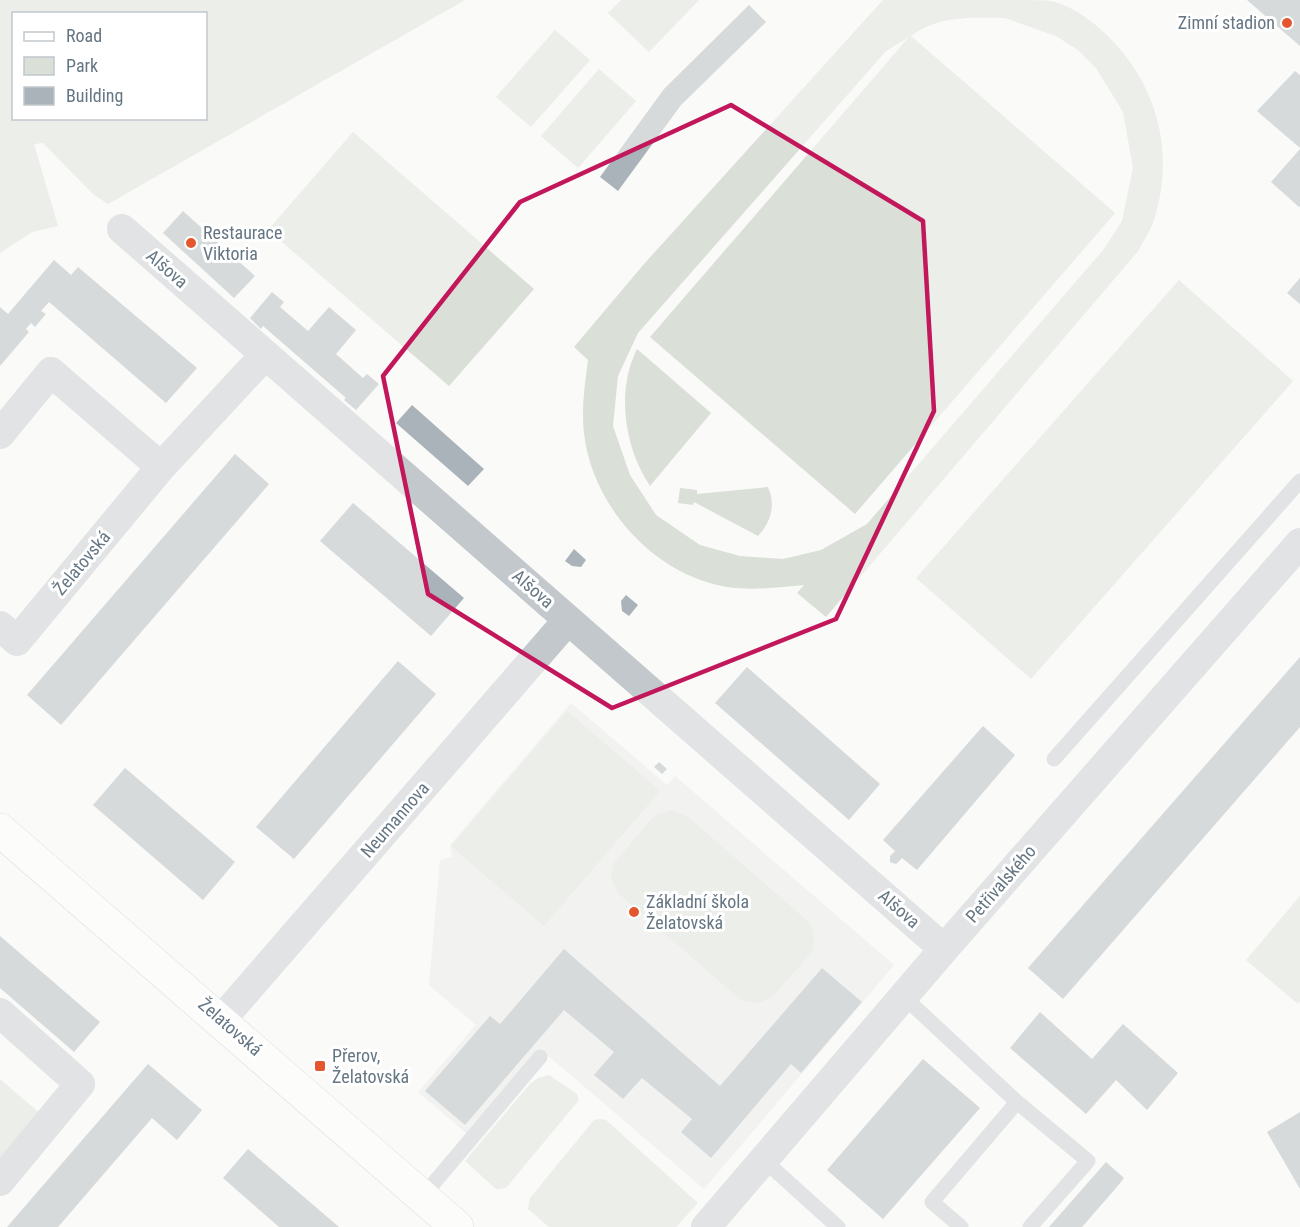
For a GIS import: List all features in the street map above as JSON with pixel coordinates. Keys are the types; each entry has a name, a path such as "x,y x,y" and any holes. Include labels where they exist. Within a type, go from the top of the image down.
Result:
{"main road":[{"name":"Želatovská","path":"0,830 222,1020 457,1227"}],"street":[{"name":"Alšova","path":"122,229 944,949"},
{"name":"Želatovská","path":"0,626 17,641 161,467 265,355"},
{"path":"0,434 51,372 161,467"},
{"name":"Petřivalského","path":"706,1227 765,1161 944,949 1300,543"},
{"name":"Neumannova","path":"222,1020 568,620"},
{"path":"0,1014 80,1084 0,1181"}],"lane":[{"path":"1054,759 1300,481"},
{"path":"904,997 1017,1102 1088,1161 1030,1227"},
{"path":"422,1197 540,1057"},
{"path":"961,1227 932,1202 1017,1102"},
{"path":"765,1161 838,1227"}],"highlighted area":[{"path":"731,105 923,221 934,411 836,619 612,708 428,594 383,376 520,202"}],"shaded area":[{"name":"Základní škola Želatovská","path":"571,703 667,785 675,776 894,965 704,1189 540,1049 466,1133 418,1092 476,1025 429,985 440,860 452,857 450,845"}],"green space":[{"path":"0,0 465,0 108,204 93,194 43,143 34,144 58,226 32,232 0,253"},
{"path":"621,0 699,0 649,52 608,13"},
{"path":"883,0 1033,0 1061,4 1088,19 1118,47 1144,85 1153,106 1159,127 1163,171 1155,217 1139,250 826,617 797,593 804,585 756,589 727,587 700,580 675,568 631,533 599,486 589,460 583,424 588,360 574,347 644,264","holes":["980,18 1005,18 1056,36 1078,50 1096,68 1123,112 1133,168 1122,221 1104,249 867,524 821,550 783,559 740,556 700,545 656,515 630,475 613,426 618,376 638,333 886,51 909,37 650,337 855,514 1115,213 911,36 922,29 944,21"]},
{"path":"555,30 590,60 531,127 496,97"},
{"path":"599,69 636,101 578,168 541,136"},
{"path":"353,132 534,289 449,386 268,230"},
{"path":"1179,280 1293,381 1031,679 916,578"},
{"path":"637,349 711,413 650,486 634,454 626,419 627,383 630,365"},
{"path":"768,487 772,500 771,513 758,536 694,502 693,505 678,503 680,488 697,490 697,494"},
{"path":"567,711 660,791 544,926 451,846"},
{"path":"672,810 688,817 811,924 814,938 812,952 772,997 758,1003 741,1000 618,893 611,878 614,863 655,815"},
{"path":"1300,896 1300,1001 1298,1004 1246,960"},
{"path":"549,1075 577,1094 579,1100 506,1188 496,1189 465,1161 530,1084 538,1078"},
{"path":"0,1079 43,1116 0,1166"},
{"path":"594,1120 606,1120 698,1203 676,1227 549,1227 528,1209 530,1198"}],"building":[{"name":"Zimní stadion","path":"1247,0 1300,0 1300,46"},
{"path":"749,5 766,22 681,105 618,191 600,177 664,89"},
{"path":"1295,71 1300,75 1300,148 1257,111"},
{"path":"1300,149 1300,206 1299,207 1271,182"},
{"path":"183,211 255,276 234,298 163,233"},
{"path":"54,260 71,275 78,267 197,368 166,403 49,302 41,311 46,314 35,327 31,323 26,329 29,332 0,366 0,307 8,314"},
{"path":"1300,278 1300,304 1287,293"},
{"path":"272,292 284,302 280,307 308,331 329,307 356,330 336,354 363,378 367,374 379,384 356,410 344,400 346,398 263,326 261,329 250,318"},
{"path":"412,405 484,469 468,486 396,423"},
{"path":"235,454 269,484 61,725 27,695"},
{"path":"353,503 464,598 431,636 320,541"},
{"path":"574,549 586,560 581,567 572,566 565,561"},
{"path":"626,595 638,605 629,616 622,611 621,601"},
{"path":"1300,657 1300,727 1063,999 1028,968"},
{"path":"398,661 436,694 294,859 256,827"},
{"path":"747,667 880,784 849,820 715,703"},
{"path":"983,726 1015,755 917,870 902,858 896,864 890,862 890,856 895,851 883,840"},
{"path":"659,762 667,769 662,774 654,767"},
{"path":"125,768 235,862 203,900 93,805"},
{"path":"0,936 100,1022 74,1052 0,988"},
{"path":"564,949 720,1086 822,968 862,1002 801,1073 791,1064 711,1158 681,1132 692,1119 642,1078 623,1099 594,1075 614,1052 564,1010 465,1125 425,1091 490,1016 500,1024"},
{"path":"1040,1012 1092,1059 1123,1024 1178,1073 1147,1110 1116,1080 1086,1114 1010,1048"},
{"path":"923,1059 980,1108 883,1219 827,1170"},
{"path":"148,1064 202,1110 177,1140 152,1118 58,1227 7,1227"},
{"path":"1300,1112 1300,1189 1267,1132"},
{"path":"248,1149 339,1227 279,1227 223,1178"},
{"path":"1106,1162 1124,1178 1082,1227 1049,1227"}],"place":[{"name":"Zimní stadion","path":"1287,23"},
{"name":"Restaurace Viktoria","path":"191,243"},
{"name":"Základní škola Želatovská","path":"634,912"},
{"name":"Přerov, Želatovská","path":"320,1066"}]}
